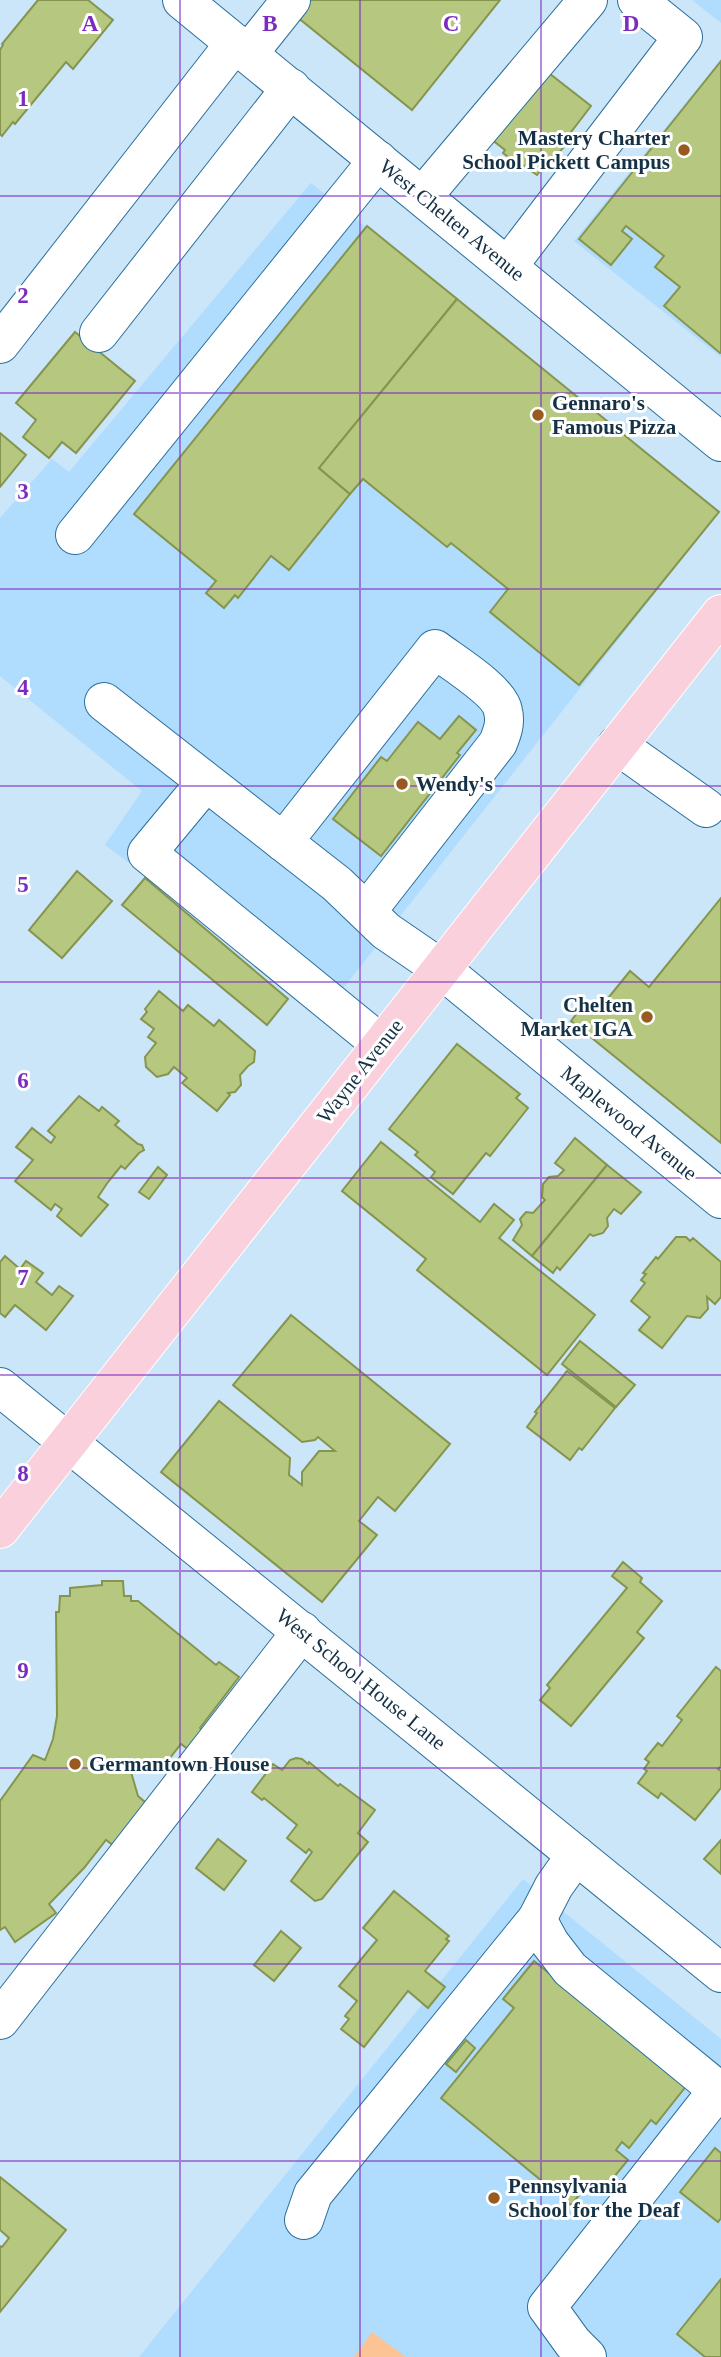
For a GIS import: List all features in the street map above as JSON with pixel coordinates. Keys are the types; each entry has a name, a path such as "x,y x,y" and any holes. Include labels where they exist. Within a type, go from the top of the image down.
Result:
{"main road":[{"name":"Wayne Avenue","path":"0,1529 721,614"}],"street":[{"name":"West Chelten Avenue","path":"182,0 721,442"},
{"path":"0,344 242,48 291,0"},
{"path":"423,196 587,0"},
{"path":"508,266 683,37 637,0"},
{"path":"99,334 291,88"},
{"path":"75,535 378,160"},
{"path":"283,842 435,649 493,694 503,709 504,729 498,743 367,911"},
{"name":"Maplewood Avenue","path":"104,702 337,884 386,931 440,968 721,1199"},
{"path":"617,745 706,808"},
{"path":"205,783 147,853 381,1044"},
{"name":"West School House Lane","path":"0,1387 721,1973"},
{"path":"0,2020 302,1631"},
{"path":"304,2220 313,2194 537,1919 554,1886 576,1855"},
{"path":"537,1919 550,1943 570,1969 719,2089 547,2307 573,2343 587,2357"}],"shaded area":[{"path":"692,0 721,0 721,23"},
{"name":"Mastery Charter School Pickett Campus","path":"721,59 721,357 574,241"},
{"path":"311,183 720,511 326,1010 105,845 142,791 0,676 0,518 52,459 69,472"},
{"name":"Pennsylvania School for the Deaf","path":"523,1879 721,2039 721,2357 139,2357"},
{"path":"372,2332 406,2357 354,2357"}],"building":[{"path":"38,0 88,0 113,20 73,69 66,62 2,136 0,50"},
{"path":"300,0 500,0 412,110 291,12"},
{"name":"Mastery Charter School Pickett Campus","path":"721,61 720,353 664,306 680,287 655,267 664,256 626,226 622,231 632,239 611,265 579,239"},
{"path":"545,70 591,106 565,140 568,142 553,160 550,158 537,175 503,153 505,150 491,139"},
{"path":"367,226 457,299 319,468 350,494 289,570 271,556 238,598 235,595 224,608 206,593 216,581 134,514"},
{"path":"457,299 719,512 579,685 490,612 508,589 451,543 447,547 363,479 350,494 319,468"},
{"path":"75,332 135,381 76,453 62,442 49,458 23,437 36,420 16,403"},
{"path":"0,433 26,455 0,487"},
{"path":"459,716 476,730 457,753 460,755 381,856 333,819 381,757 387,761 418,722 440,739"},
{"path":"77,871 112,901 62,958 29,930"},
{"path":"145,878 288,999 267,1025 122,905"},
{"name":"Chelten Market IGA","path":"721,898 721,1143 571,1021 584,1004 596,1013 630,971 649,987"},
{"path":"159,991 183,1011 188,1005 214,1026 219,1020 255,1051 254,1062 240,1075 241,1085 235,1092 228,1093 230,1095 217,1111 182,1083 187,1078 174,1067 168,1074 157,1077 146,1067 145,1057 156,1043 148,1037 154,1029 141,1019"},
{"path":"457,1044 520,1094 516,1098 528,1108 490,1156 486,1153 453,1194 431,1177 435,1172 415,1155 418,1152 389,1129"},
{"path":"79,1096 99,1111 102,1107 119,1121 115,1125 142,1145 144,1150 125,1169 121,1166 108,1182 98,1197 108,1205 81,1236 57,1216 62,1209 55,1204 51,1210 15,1181 33,1160 16,1147 32,1128 51,1143 55,1137 48,1131"},
{"path":"575,1138 607,1165 532,1256 513,1240 522,1225 520,1219 526,1212 533,1213 545,1200 542,1197 543,1184 549,1177 558,1176 564,1170 555,1163"},
{"path":"381,1142 480,1222 494,1204 514,1220 499,1238 595,1315 547,1375 417,1270 426,1259 342,1191"},
{"path":"607,1165 641,1192 621,1214 614,1209 607,1218 608,1226 603,1233 593,1236 590,1234 560,1270 557,1267 553,1273 532,1256"},
{"path":"158,1167 167,1175 149,1199 139,1192"},
{"path":"676,1237 686,1237 690,1241 693,1238 721,1262 721,1297 715,1304 707,1297 708,1309 700,1318 687,1316 662,1348 639,1330 650,1317 631,1301 645,1283 641,1280 646,1274 643,1273"},
{"path":"5,1256 20,1269 26,1261 43,1273 36,1282 52,1295 59,1286 73,1296 46,1330 15,1305 5,1317 0,1313 0,1262"},
{"path":"291,1315 450,1444 395,1511 378,1497 359,1521 377,1535 322,1602 161,1472 219,1401 290,1458 289,1475 302,1485 302,1472 319,1451 335,1451 318,1437 302,1442 233,1385"},
{"path":"580,1341 635,1385 616,1407 562,1364"},
{"path":"567,1371 615,1408 582,1450 579,1448 570,1460 527,1427 537,1413 535,1412"},
{"path":"623,1562 642,1578 640,1582 662,1601 637,1632 644,1638 571,1726 540,1700 550,1688 547,1685 627,1588 612,1576"},
{"name":"Germantown House","path":"102,1581 123,1581 124,1596 131,1596 131,1601 138,1601 216,1665 219,1662 239,1677 200,1728 203,1731 189,1750 181,1744 162,1768 125,1760 121,1770 131,1772 138,1796 146,1803 114,1846 106,1840 84,1868 49,1904 56,1913 15,1942 5,1927 0,1930 0,1801 33,1755 45,1760 53,1739 57,1716 56,1612 59,1612 60,1596 70,1596 70,1588 102,1585"},
{"path":"716,1667 721,1671 721,1766 718,1769 721,1771 721,1788 695,1820 661,1793 658,1798 638,1783 647,1771 644,1769 649,1762 645,1759 658,1743 662,1746 682,1720 677,1716"},
{"path":"296,1758 308,1764 309,1762 338,1786 340,1784 375,1810 358,1833 368,1842 322,1899 315,1901 291,1881 312,1852 309,1849 306,1853 287,1838 297,1825 264,1798 262,1800 252,1792 273,1764 282,1770 290,1760"},
{"path":"218,1839 246,1861 224,1890 196,1868"},
{"path":"721,1840 721,1874 704,1859"},
{"path":"394,1891 449,1936 446,1939 449,1941 425,1971 445,1987 428,2008 408,1991 364,2047 341,2029 349,2019 345,2016 357,2001 339,1986 377,1940 363,1928"},
{"path":"281,1931 301,1948 274,1981 254,1965"},
{"path":"534,1961 687,2085 656,2124 651,2120 629,2148 622,2142 616,2150 628,2160 600,2194 588,2184 571,2205 441,2098 514,2008 503,1999"},
{"path":"466,2040 475,2048 456,2072 446,2064"},
{"path":"715,2148 721,2153 721,2218 718,2222 680,2192"},
{"path":"0,2177 66,2230 0,2312 0,2246 9,2238 0,2230"},
{"path":"721,2279 721,2357 705,2357 677,2334"}],"place":[{"name":"Mastery Charter School Pickett Campus","path":"684,150"},
{"name":"Gennaro's Famous Pizza","path":"538,415"},
{"name":"Wendy's","path":"402,784"},
{"name":"Chelten Market IGA","path":"647,1017"},
{"name":"Germantown House","path":"75,1764"},
{"name":"Pennsylvania School for the Deaf","path":"494,2198"}]}
